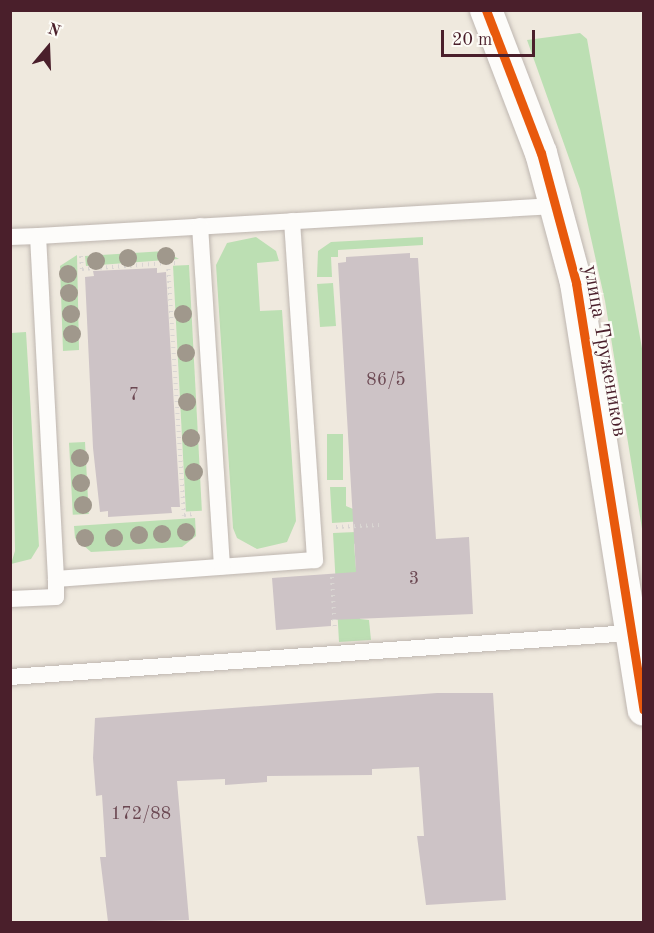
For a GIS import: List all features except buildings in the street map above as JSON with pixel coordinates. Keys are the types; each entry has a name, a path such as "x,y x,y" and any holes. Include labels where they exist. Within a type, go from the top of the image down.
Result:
{"street":[{"name":"улица Тружеников","path":"486,10 541,153 576,283 644,710"}],"lane":[{"path":"10,237 555,206"},
{"path":"56,579 315,560 292,221"},
{"path":"200,226 222,566"},
{"path":"10,600 56,597 38,236"},
{"path":"10,677 630,633"}],"path":[{"path":"73,253 92,251"},
{"path":"81,252 82,269 184,262 182,255"},
{"path":"168,263 184,515 200,514 201,521"},
{"path":"329,528 379,525"},
{"path":"332,573 336,642"}],"green space":[{"path":"580,33 587,39 643,354 643,535 605,301 580,189 527,40"},
{"path":"256,237 276,251 279,261 257,263 260,311 282,310 296,521 287,542 257,549 237,538 233,528 216,265 227,243"},
{"path":"423,237 423,245 338,250 338,257 331,257 332,277 317,277 318,251 331,242"},
{"path":"165,251 179,259 86,266 85,256"},
{"path":"77,255 79,350 63,351 60,266"},
{"path":"189,265 202,511 186,512 173,266"},
{"path":"333,283 336,326 320,327 317,284"},
{"path":"26,332 39,546 31,559 11,564 15,551 11,333"},
{"path":"327,434 343,434 343,480 327,480"},
{"path":"85,442 89,514 73,515 69,443"},
{"path":"330,487 346,487 346,506 379,520 332,523"},
{"path":"195,518 196,536 182,547 91,552 75,538 74,526"},
{"path":"379,531 354,544 360,619 369,620 371,640 339,642 333,533"}],"cycle path":[{"path":"486,10 541,153 576,283 644,710"}]}
